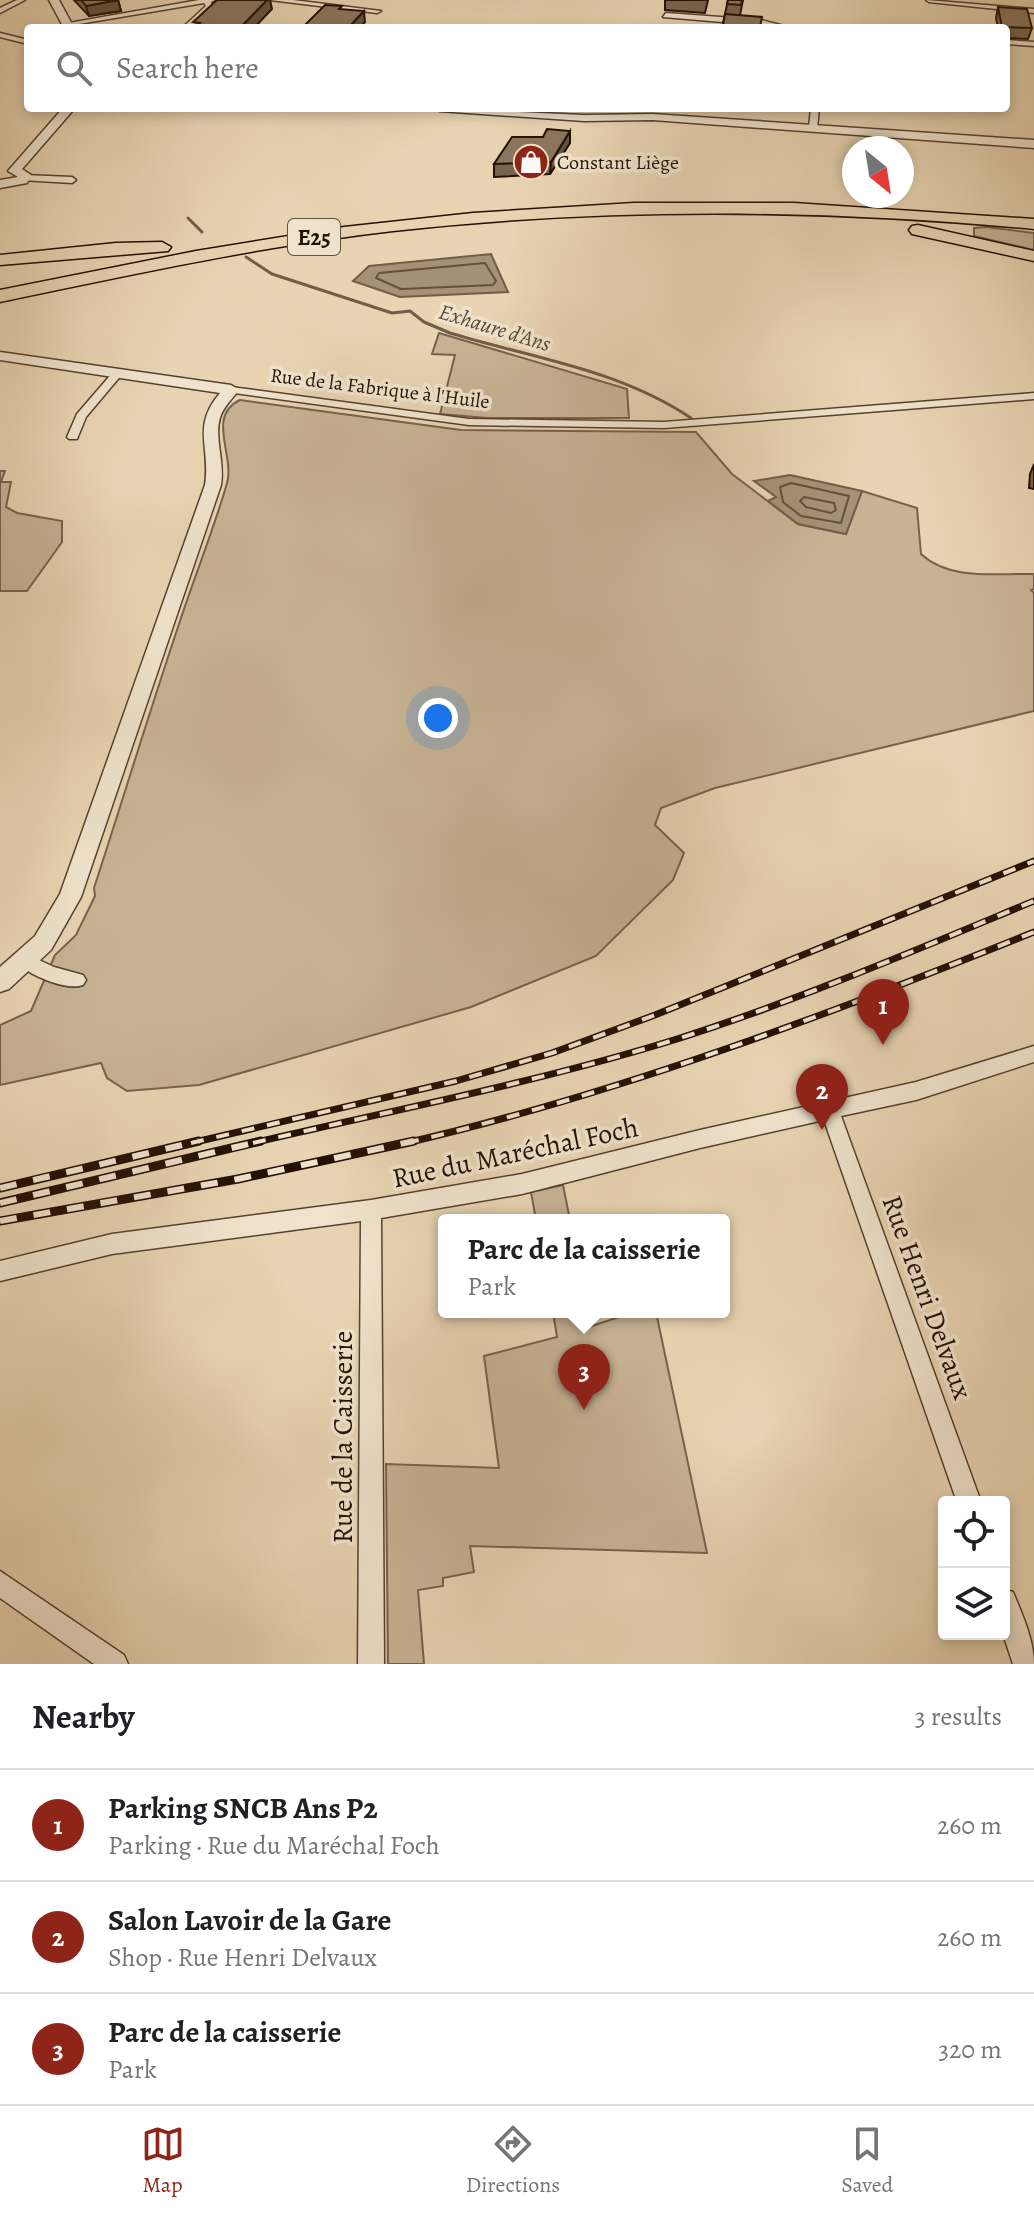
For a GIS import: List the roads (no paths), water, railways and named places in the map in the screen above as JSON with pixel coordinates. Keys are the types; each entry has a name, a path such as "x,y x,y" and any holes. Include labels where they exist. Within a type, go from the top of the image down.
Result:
{"highway":[{"name":"E25","path":"0,279 162,247 360,215 506,200 729,192 842,195"},
{"name":"E25","path":"914,200 1034,210"},
{"name":"E25","path":"0,296 204,255 391,226 524,213 709,207 846,210 1034,224"},
{"path":"709,207 878,223 1034,256"},
{"path":"0,260 162,247"}],"street":[{"path":"0,11 22,0"},
{"path":"54,0 67,24"},
{"path":"79,24 212,0"},
{"path":"273,0 377,11"},
{"path":"929,0 1034,11"},
{"path":"190,24 210,6 206,1"},
{"path":"666,15 770,24"},
{"path":"0,35 24,41"},
{"path":"1010,42 1034,44"},
{"path":"1,182 19,174 66,112"},
{"path":"497,112 584,118 653,117 1034,144"},
{"path":"813,128 815,112"},
{"path":"19,174 72,180"},
{"name":"Rue de la Fabrique à l'Huile","path":"0,356 469,422 664,425 1034,396"},
{"path":"73,437 81,416 118,373"},
{"path":"0,982 43,943 63,910 104,806 216,475 216,460 208,433 211,418 231,390"},
{"path":"26,961 50,974 77,980"},
{"name":"Rue du Maréchal Foch","path":"0,1271 112,1244 371,1210 522,1184 916,1091 1034,1054"},
{"name":"Rue Henri Delvaux","path":"830,1111 967,1496"},
{"name":"Rue de la Caisserie","path":"371,1210 371,1664"},
{"path":"0,1583 115,1664"},
{"path":"1010,1618 1026,1664"}],"water":[{"path":"491,254 508,292 400,297 353,281 369,266"},
{"path":"790,475 862,491 846,534 798,524 768,501 776,497 754,481"}],"waterway":[{"name":"Exhaure d'Ans","path":"188,218 202,232"},
{"name":"Exhaure d'Ans","path":"246,257 272,274 392,313 410,311 424,322 450,333 604,376 663,401 691,418"}],"railway":[{"path":"191,1143 456,1081 552,1053 655,1015 1034,861"},
{"path":"253,1143 519,1082 677,1039 812,991 1034,901"},
{"path":"414,1141 566,1100 724,1050 1034,932"},
{"path":"0,1188 199,1141"},
{"path":"0,1203 261,1141"},
{"path":"0,1221 238,1179 414,1141"},
{"path":"406,1143 414,1141"}],"place":[{"name":"Constant Liège","path":"531,162"},
{"name":"Parking SNCB Ans P2","path":"883,1045"},
{"name":"Salon Lavoir de la Gare","path":"822,1130"},
{"name":"Parc de la caisserie","path":"584,1410"}]}
